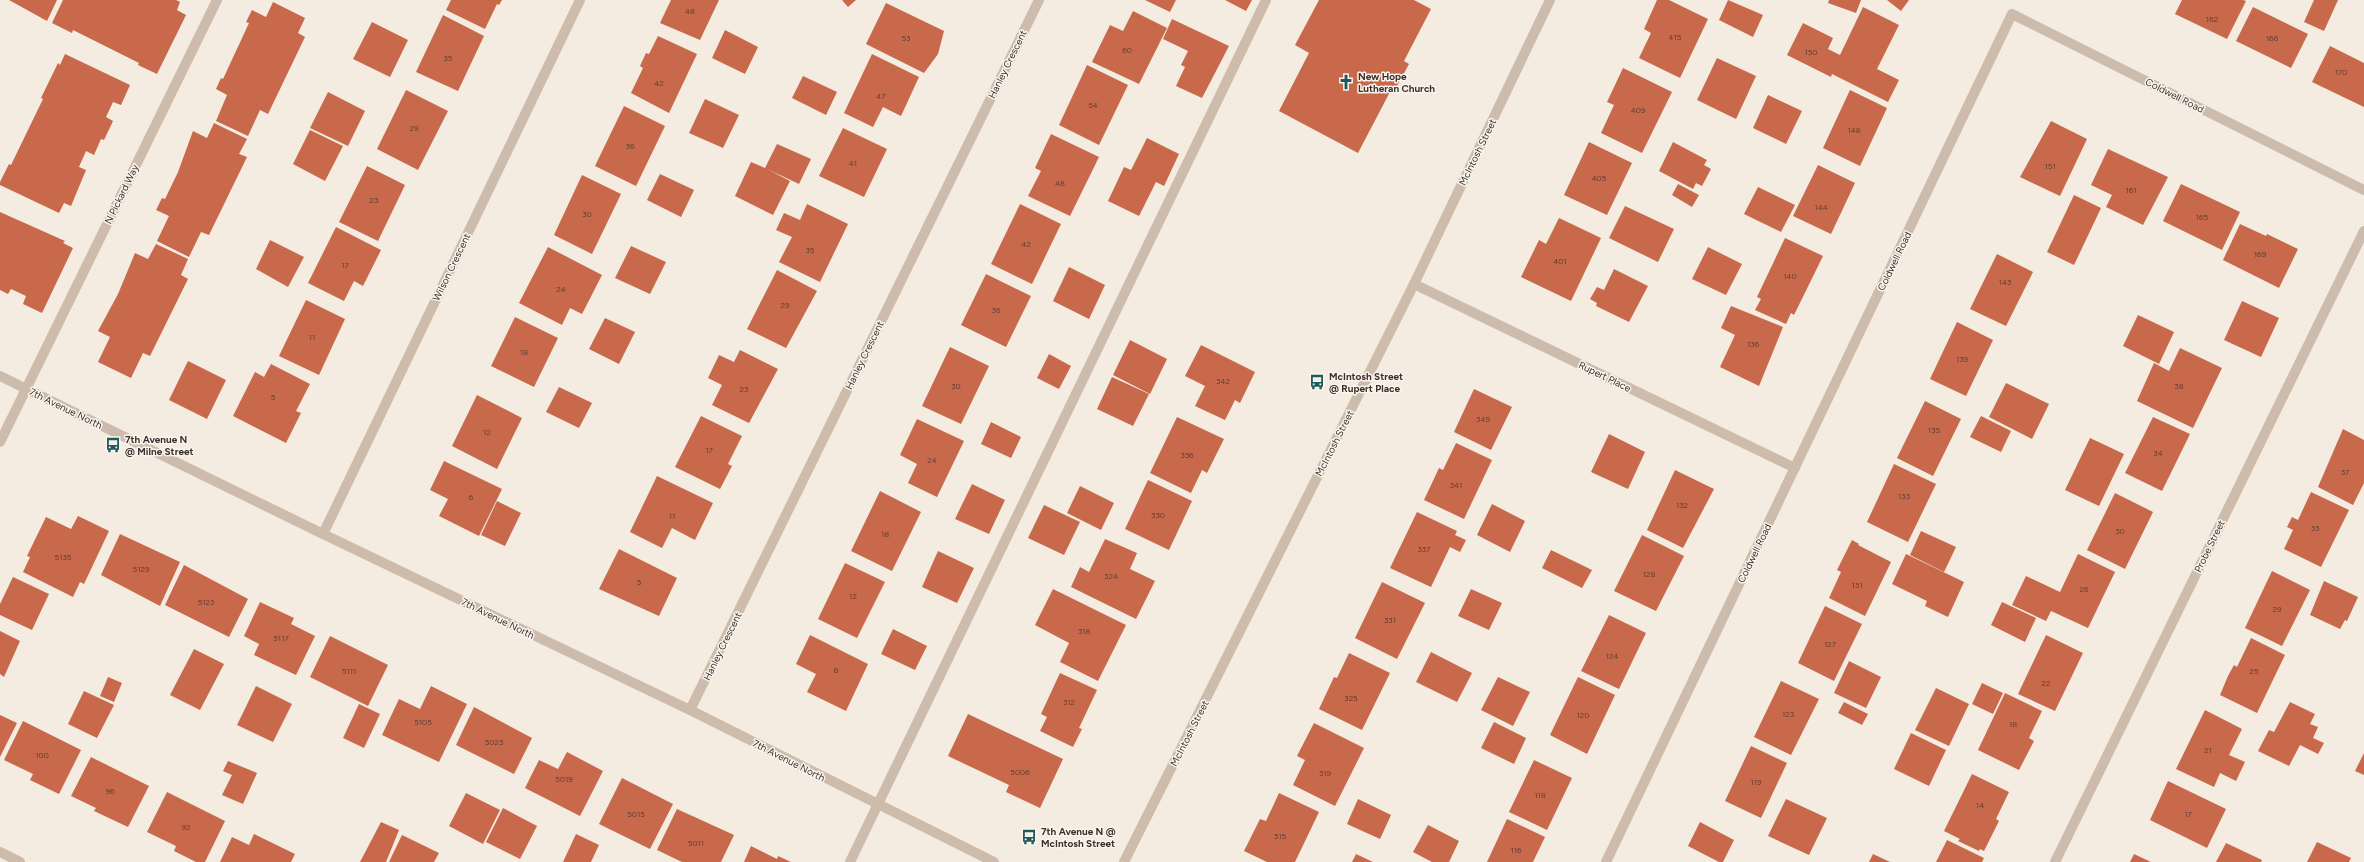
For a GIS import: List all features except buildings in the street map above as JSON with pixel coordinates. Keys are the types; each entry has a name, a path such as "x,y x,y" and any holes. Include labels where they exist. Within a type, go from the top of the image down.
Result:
{"street":[{"name":"N Pickard Way","path":"0,442 25,388 217,0"},
{"name":"Wilson Crescent","path":"323,534 580,0"},
{"path":"850,862 1266,0"},
{"name":"McIntosh Street","path":"1124,862 1414,284 1550,0"},
{"name":"Hanley Crescent","path":"690,710 1035,1"},
{"name":"Coldwell Road","path":"1606,862 2012,14 2364,190"},
{"name":"Probe Street","path":"2055,862 2364,231"},
{"name":"Rupert Place","path":"1414,284 1795,468"},
{"name":"7th Avenue North","path":"0,376 323,534 690,710 877,805 994,862"},
{"path":"0,852 20,862"}],"place":[{"name":"New Hope Lutheran Church","path":"1346,82"},
{"name":"McIntosh Street @ Rupert Place","path":"1317,382"},
{"name":"7th Avenue N @ Milne Street","path":"113,445"},
{"name":"7th Avenue N @ McIntosh Street","path":"1029,837"}]}
